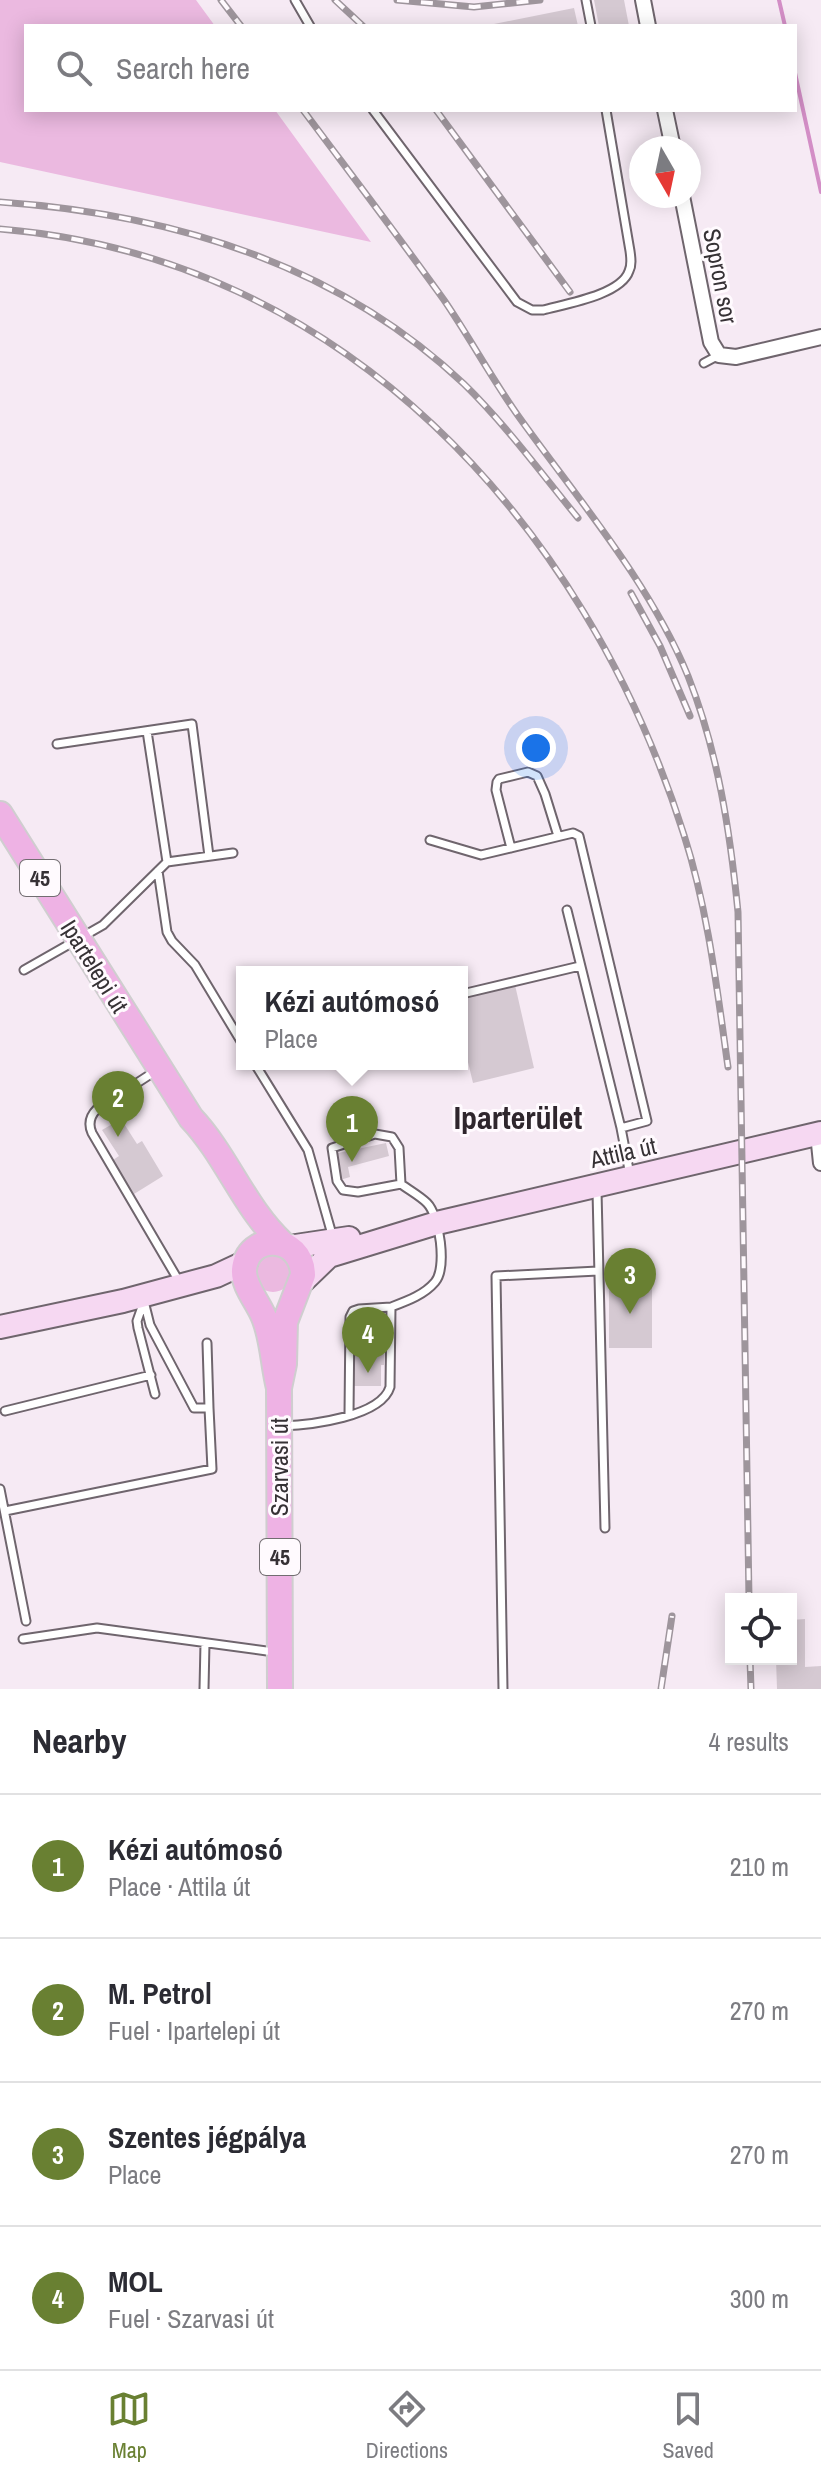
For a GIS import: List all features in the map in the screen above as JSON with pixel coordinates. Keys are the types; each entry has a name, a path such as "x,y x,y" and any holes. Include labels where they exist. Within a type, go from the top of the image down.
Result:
{"main road":[{"name":"Ipartelepi út","path":"0,814 191,1118"},
{"name":"45","path":"191,1118 205,1132 252,1209 300,1259 303,1267 299,1287 285,1322 284,1364 279,1388"},
{"name":"45","path":"191,1118 198,1139 244,1226 245,1277 268,1326 279,1388"},
{"name":"Attila út","path":"299,1287 329,1256 437,1223 820,1133"},
{"name":"Attila út","path":"286,1245 437,1223"},
{"path":"0,1327 136,1300 216,1276 247,1260 260,1246 275,1242 286,1245"},
{"path":"136,1300 163,1301 220,1289 252,1292 260,1298 276,1301 284,1300 299,1287"},
{"name":"Szarvasi út","path":"279,1388 280,1689"}],"street":[{"path":"643,0 648,24"},
{"path":"665,112 670,136"},
{"name":"Sopron sor","path":"684,208 711,342 719,355 736,357 821,337"},
{"path":"820,1133 821,1163"}],"lane":[{"path":"295,0 309,24"},
{"path":"586,0 591,24"},
{"path":"374,112 517,302 532,310 543,310 608,291 630,271 630,251 606,112"},
{"path":"704,363 719,355"},
{"path":"57,744 192,724 209,856"},
{"path":"147,731 167,862"},
{"path":"511,848 496,786 499,779 528,772 537,776 558,836"},
{"path":"430,840 475,855 573,833 581,840 647,1121 621,1128"},
{"path":"24,970 103,925 167,862 233,853"},
{"path":"158,871 167,932 195,965 236,1033"},
{"path":"567,910 621,1128 630,1177"},
{"path":"468,993 580,966"},
{"path":"160,1068 97,1109 91,1115 90,1124 92,1133 181,1284"},
{"path":"259,1070 308,1150 334,1240"},
{"path":"349,1414 350,1317 353,1311 391,1307 416,1297 439,1277 442,1264 437,1223 429,1204 401,1184 358,1192 343,1190 337,1181 332,1148 375,1134 392,1137 399,1148 401,1184"},
{"path":"597,1185 605,1528"},
{"path":"503,1689 496,1276 598,1271"},
{"path":"136,1300 137,1321 155,1394"},
{"path":"136,1300 194,1408 209,1408"},
{"path":"279,1426 319,1423 375,1406 388,1394 391,1307"},
{"path":"5,1511 212,1469 207,1343"},
{"path":"5,1411 151,1375"},
{"path":"0,1489 26,1621"},
{"path":"23,1639 97,1628 280,1653"},
{"path":"204,1689 205,1643"}],"shaded area":[{"path":"0,0 196,0 214,24 24,24 24,112 276,112 371,242 0,162"},
{"path":"273,1254 286,1260 292,1273 286,1286 273,1292 260,1286 254,1273 260,1260"}],"building":[{"path":"594,0 624,0 629,24 599,24"},
{"path":"574,8 578,24 494,24"},
{"path":"515,985 534,1068 473,1083 468,1062 468,996"},
{"path":"121,1119 137,1144 142,1141 163,1176 134,1194 113,1160 119,1156 102,1130"},
{"path":"386,1143 389,1156 348,1167 350,1177 340,1180 333,1154"},
{"path":"609,1280 652,1280 652,1348 609,1348"},
{"path":"384,1328 381,1386 353,1386 352,1329"},
{"path":"805,1619 805,1667 821,1666 821,1689 777,1689 776,1665 797,1665 797,1620"}],"waterway":[{"path":"779,0 785,24"},
{"path":"797,82 821,192"}],"railway":[{"path":"221,0 239,24"},
{"path":"335,0 361,24"},
{"path":"397,0 474,7 540,0"},
{"path":"304,112 444,300 509,403 633,575 672,641 688,676 707,734 727,822 738,912 749,1593"},
{"path":"437,112 570,292"},
{"path":"0,202 64,208 188,233 248,252 306,277 362,307 415,342 464,384 509,433 578,518"},
{"path":"0,229 124,250 237,291 341,350 433,425 514,513 583,612 640,720 692,863 711,950 728,1067"},
{"path":"631,593 660,646 690,716"},
{"path":"661,1689 672,1616"},
{"path":"750,1665 751,1689"}],"place":[{"name":"M. Petrol","path":"118,1137"},
{"name":"Kézi autómosó","path":"352,1162"},
{"name":"Szentes jégpálya","path":"630,1314"},
{"name":"MOL","path":"368,1373"}],"district":[{"name":"Iparterület","path":"518,1117"}]}
